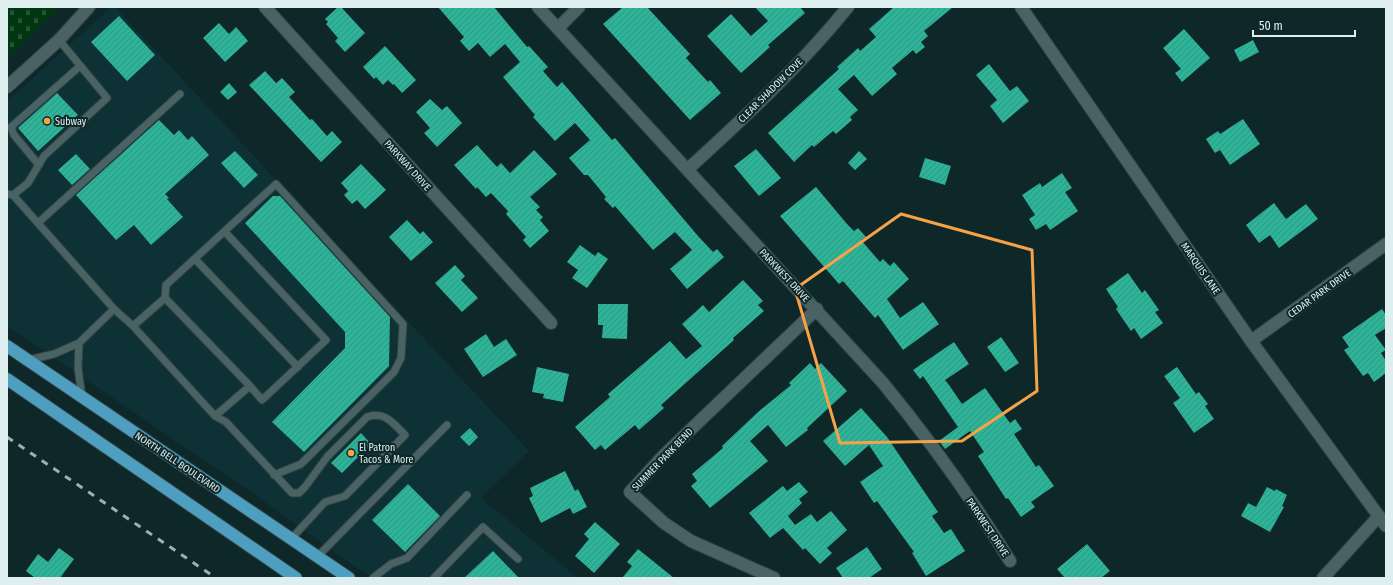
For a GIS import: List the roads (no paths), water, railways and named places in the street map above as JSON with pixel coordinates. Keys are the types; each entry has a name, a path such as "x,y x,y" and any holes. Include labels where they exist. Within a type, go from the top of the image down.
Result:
{"main road":[{"name":"NORTH BELL BOULEVARD","path":"7,346 349,578"},
{"path":"7,379 296,578"}],"street":[{"path":"7,87 58,40 89,7"},
{"name":"PARKWAY DRIVE","path":"265,7 551,323"},
{"name":"PARKWEST DRIVE","path":"538,7 883,382 919,427 992,531 1010,561"},
{"path":"558,28 579,7"},
{"name":"CLEAR SHADOW COVE","path":"688,169 723,137 822,39 848,7"},
{"name":"MARQUIS LANE","path":"1021,7 1251,341 1383,521"},
{"name":"CEDAR PARK DRIVE","path":"1251,341 1386,244"},
{"name":"SUMMER PARK BEND","path":"774,578 691,541 664,523 630,492 664,455 817,309"},
{"path":"1324,578 1383,521"}],"lane":[{"path":"58,40 107,98 44,156 28,183 10,194 38,223 114,309 133,326 215,416 226,422 292,493 298,493 327,456 367,417 374,414 383,416 405,435 345,496 325,502 291,539"},
{"path":"39,165 14,135 11,126 80,66"},
{"path":"38,223 180,94"},
{"path":"133,326 165,298 166,285 276,184 403,324 401,358 394,372 301,464 274,475"},
{"path":"165,298 262,400 326,340 225,232"},
{"path":"195,259 298,367"},
{"path":"28,360 56,353 79,343 114,309"},
{"path":"79,343 78,368 82,397"},
{"path":"215,416 250,386"},
{"path":"317,557 447,425"},
{"path":"374,578 391,564 407,558 467,495"},
{"path":"434,578 483,527 518,559"}],"railway":[{"path":"7,437 216,578"}],"place":[{"name":"Subway","path":"47,121"},
{"name":"El Patron Tacos & More","path":"351,453"}]}
